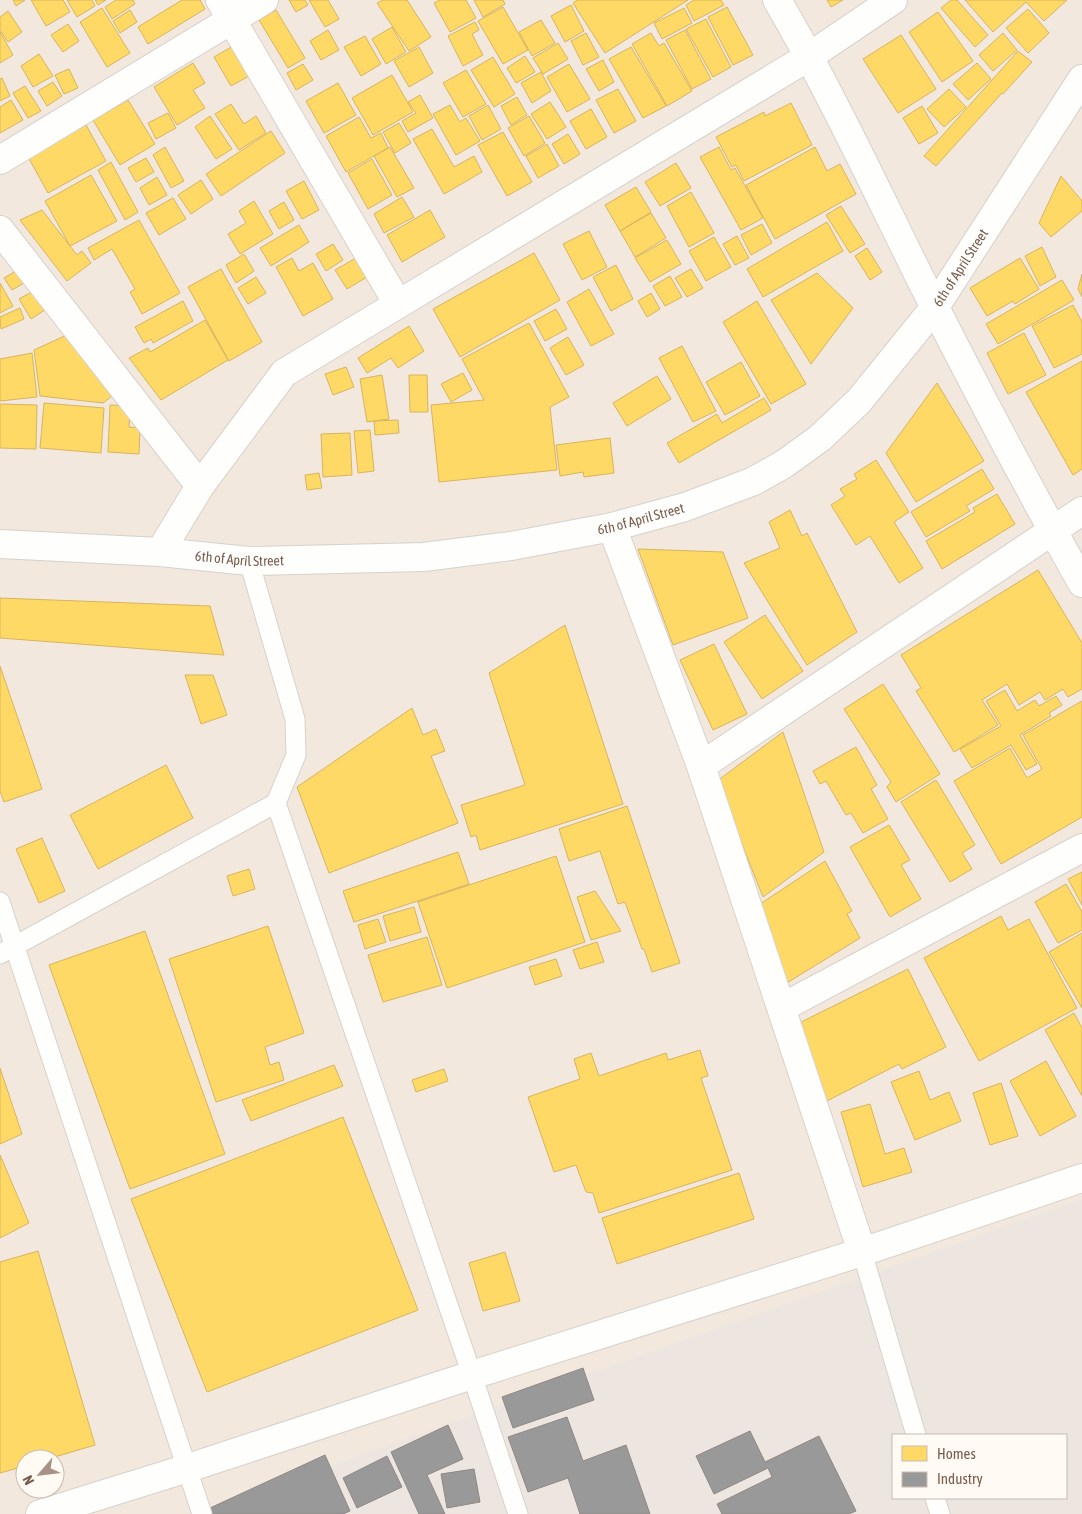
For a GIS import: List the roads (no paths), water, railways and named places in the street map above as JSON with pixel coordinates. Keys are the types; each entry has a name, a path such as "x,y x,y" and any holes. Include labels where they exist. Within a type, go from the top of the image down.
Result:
{"street":[{"path":"0,160 226,10 264,0"},
{"path":"777,0 810,56 935,307 1082,583"},
{"path":"160,552 200,486 284,373 810,56 894,0"},
{"path":"226,10 398,304"},
{"name":"6th of April Street","path":"0,544 160,552 249,561 424,557 511,546 612,527 702,500 754,481 784,464 820,438 859,401 935,307 1082,79"},
{"path":"0,230 200,486"},
{"path":"701,766 1082,511"},
{"path":"612,527 701,766 862,1252"},
{"path":"781,1008 1082,848"},
{"path":"40,1514 188,1468 472,1374 862,1252 1082,1178"}],"lane":[{"path":"7,951 276,803 296,755 295,719 249,561"},
{"path":"276,803 472,1374 518,1514"},
{"path":"0,902 7,951 188,1468 202,1514"},
{"path":"862,1252 916,1434"},
{"path":"935,1499 940,1514"}]}
